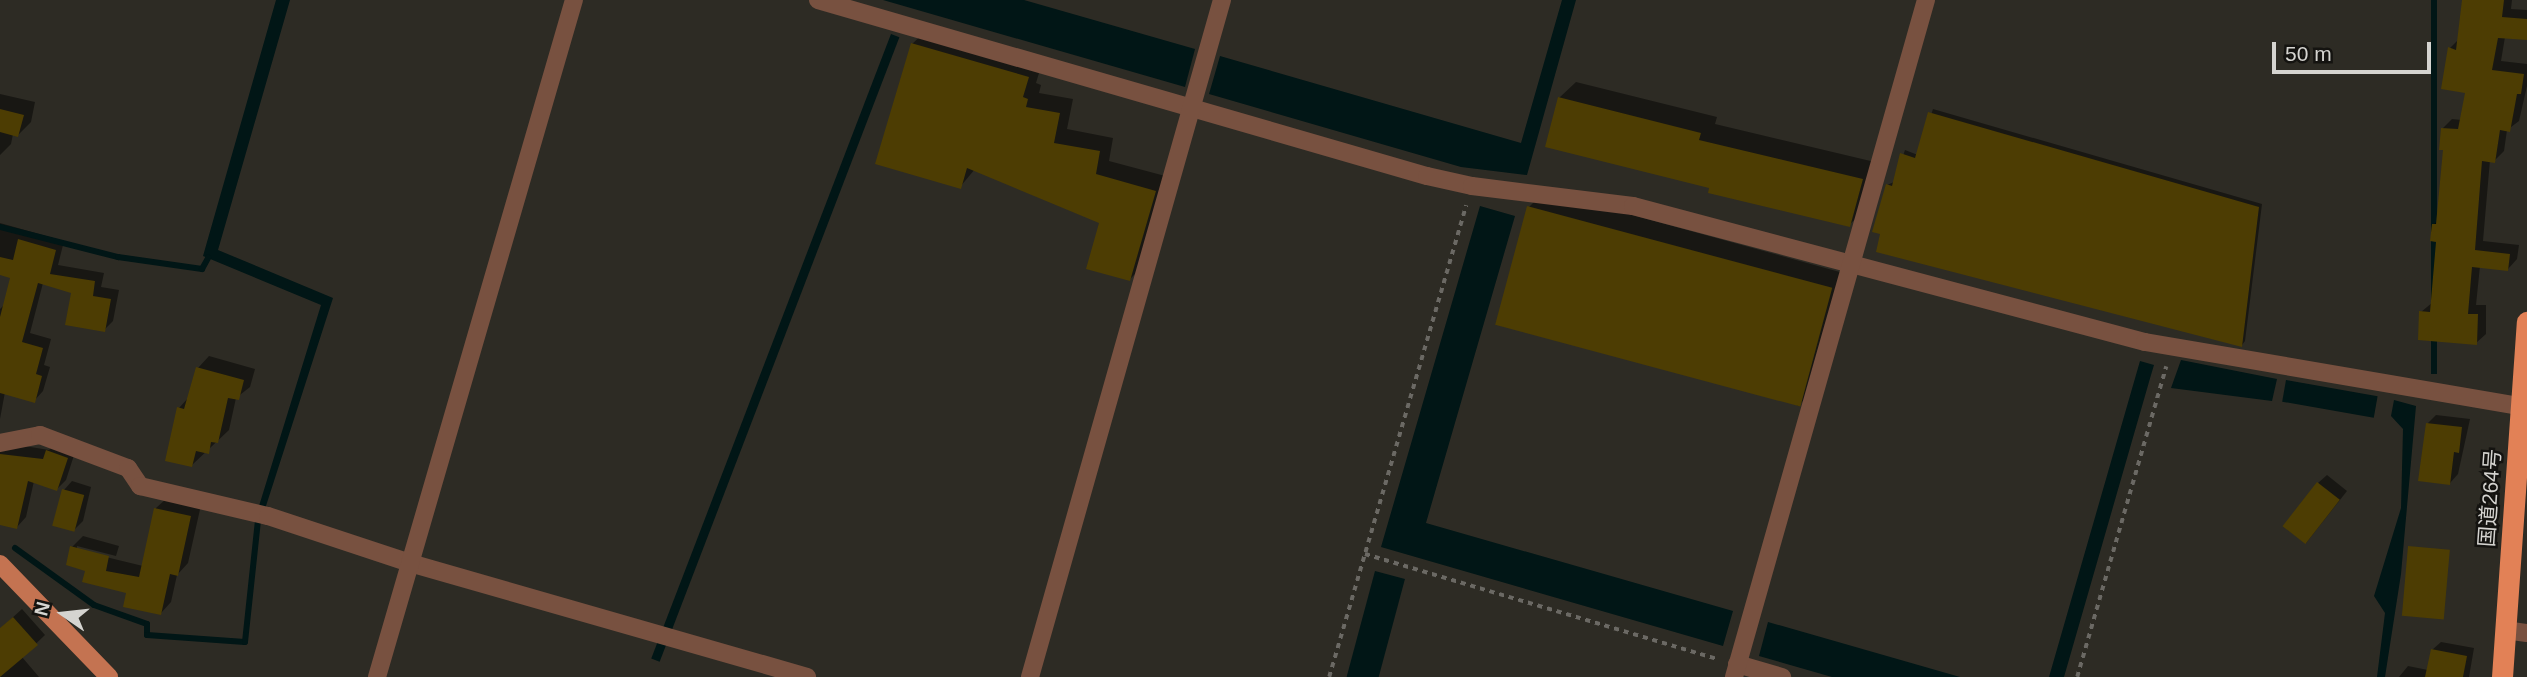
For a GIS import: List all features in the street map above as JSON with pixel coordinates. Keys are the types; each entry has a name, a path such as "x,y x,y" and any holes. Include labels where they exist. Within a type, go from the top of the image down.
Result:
{"highway":[{"name":"国道264号","path":"2502,677 2527,322"}],"main road":[{"path":"0,564 109,677"}],"street":[{"path":"377,677 574,0"},
{"path":"818,0 1414,172 1472,186 1633,206 2171,347 2520,406"},
{"path":"1030,677 1222,0"},
{"path":"1782,677 1735,671 1927,0"},
{"path":"0,443 40,435 128,468 140,486 268,516 410,562 807,677"},
{"path":"2505,630 2527,633"}],"path":[{"path":"1329,677 1472,186"},
{"path":"2077,677 2171,347"},
{"path":"1365,554 1735,671"}],"shaded area":[{"path":"276,0 290,0 218,250 333,298 265,509 259,506 321,305 203,256"},
{"path":"883,0 1024,0 1195,49 1185,87"},
{"path":"1562,0 1576,0 1527,175 1461,167 1209,94 1220,56 1521,143"},
{"path":"2431,0 2437,0 2437,374 2431,374"},
{"path":"891,34 899,37 660,662 651,659"},
{"path":"1480,206 1515,216 1426,523 1733,611 1723,646 1381,547"},
{"path":"2181,360 2277,379 2272,401 2171,388"},
{"path":"2140,361 2154,365 2064,677 2049,677"},
{"path":"2286,380 2378,396 2374,418 2282,402"},
{"path":"2394,400 2416,406 2401,574 2385,677 2377,677 2385,613 2374,596 2401,508 2403,429 2391,416"},
{"path":"1375,571 1405,579 1379,677 1347,677"},
{"path":"1768,622 1960,677 1832,677 1759,656"}],"building":[{"path":"2462,0 2504,0 2502,17 2527,19 2527,40 2498,38 2492,70 2524,74 2521,94 2517,94 2510,132 2500,130 2495,163 2482,161 2475,250 2510,254 2508,271 2472,267 2468,314 2478,314 2477,345 2418,340 2419,311 2430,312 2436,242 2430,241 2432,224 2436,224 2443,150 2439,150 2441,128 2458,129 2465,93 2441,89 2448,47 2456,50"},
{"path":"911,43 1029,77 1023,97 1028,99 1026,107 1060,113 1054,143 1100,151 1096,174 1156,191 1130,281 1086,269 1099,223 967,168 961,189 875,164"},
{"path":"1558,97 1701,133 1699,140 1863,179 1850,227 1708,193 1709,188 1545,147"},
{"path":"0,109 24,115 18,137 0,132"},
{"path":"1928,112 2259,207 2242,347 1876,252 1880,234 1872,232 1886,184 1892,186 1900,153 1915,158"},
{"path":"1527,206 1832,288 1800,407 1495,325"},
{"path":"18,239 56,250 50,274 95,281 93,296 111,299 105,332 65,325 71,293 38,283 22,342 43,348 36,374 42,376 35,403 0,393 0,317 10,278 0,275 0,257 13,260"},
{"path":"196,367 244,380 239,400 228,398 218,443 211,442 209,454 196,451 192,467 165,461 177,407 184,409"},
{"path":"2426,423 2462,427 2459,453 2454,452 2450,485 2418,481"},
{"path":"46,450 68,458 57,491 28,481 17,529 0,525 0,454 43,459"},
{"path":"2317,482 2340,500 2305,544 2283,526"},
{"path":"62,489 84,495 74,532 52,526"},
{"path":"154,508 191,516 178,576 170,574 161,615 123,607 126,593 82,582 85,571 66,565 70,546 109,556 106,571 139,577"},
{"path":"2408,546 2450,550 2444,619 2402,616"},
{"path":"13,617 38,645 0,677 0,628"},
{"path":"2431,649 2467,656 2463,677 2425,677"}],"waterway":[{"path":"0,227 118,257 202,269 208,258"},
{"path":"15,548 94,605 147,624 147,635 245,642 258,521"}]}
